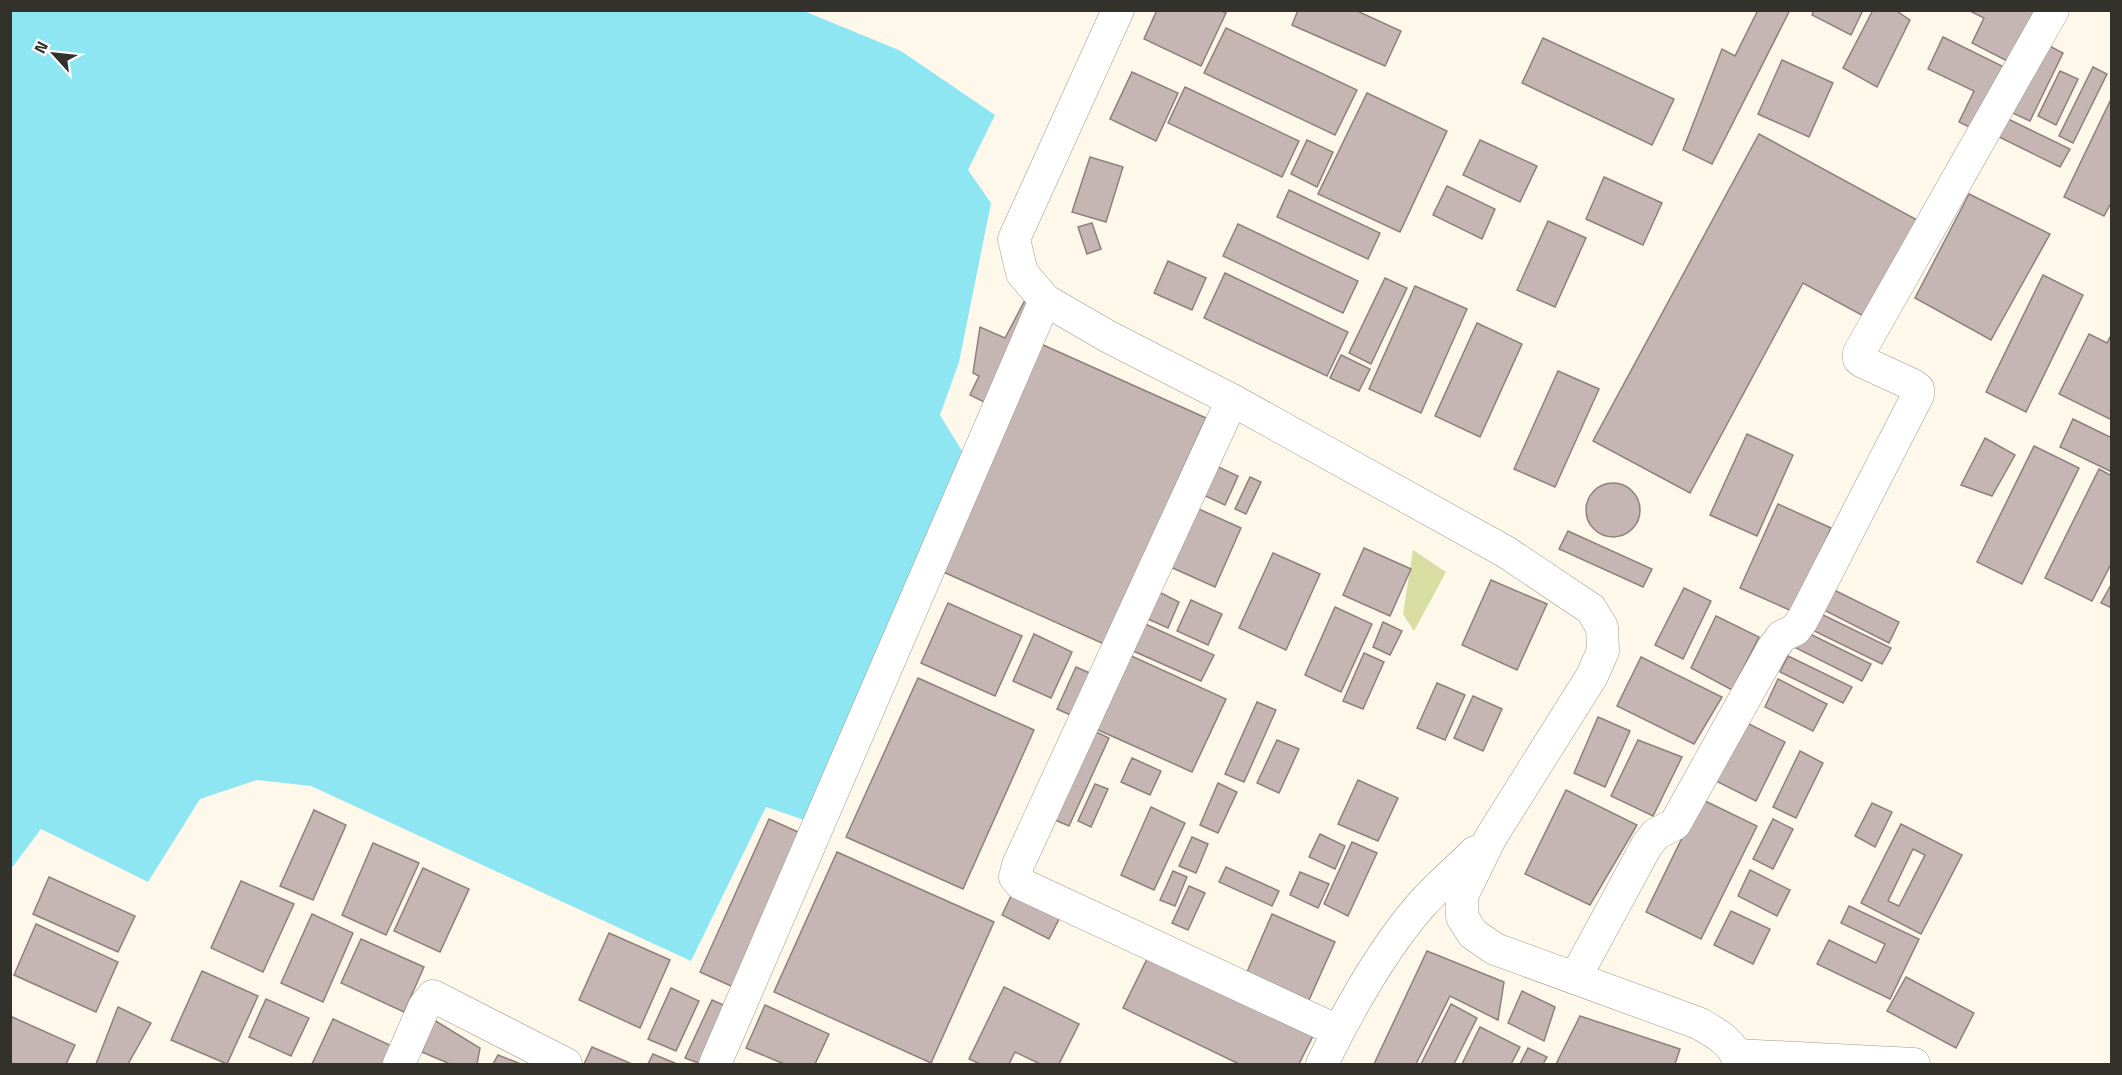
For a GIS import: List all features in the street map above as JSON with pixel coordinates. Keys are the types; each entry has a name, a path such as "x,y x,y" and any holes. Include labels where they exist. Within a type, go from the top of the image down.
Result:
{"street":[{"path":"1118,10 1014,240 1022,273 1045,300 1107,336 1232,400 1506,552 1591,609 1602,627 1603,651 1592,676 1491,837 1462,896 1462,916 1473,934 1495,949 1698,1023 1721,1037 1738,1060 1914,1065"},
{"path":"1575,978 1647,845 1656,834 1675,824 1773,648 1782,636 1795,630 1803,619 1918,395 1918,389 1913,385 1863,362 1859,359 1859,353 2053,10"},
{"path":"715,1065 1045,300"},
{"path":"1232,400 1018,865 1015,877 1021,884 1338,1031"},
{"path":"1322,1065 1338,1031 1386,952 1422,905 1491,837"},
{"path":"399,1065 424,1007 433,996 566,1065"}],"green space":[{"path":"1413,550 1446,572 1414,631 1403,614"}],"water":[{"path":"11,11 804,11 901,51 995,115 968,170 991,203 959,362 940,415 967,459 816,824 766,807 691,961 311,786 257,780 200,799 148,882 41,829 11,869"}],"building":[{"path":"1157,10 1219,10 1226,13 1201,66 1144,39"},
{"path":"1298,10 1355,10 1401,31 1385,66 1292,25"},
{"path":"1758,10 1790,10 1712,164 1683,150 1722,49 1735,56"},
{"path":"1814,10 1863,10 1851,35 1812,15"},
{"path":"1873,10 1895,10 1910,20 1877,87 1843,68"},
{"path":"1968,10 2040,10 2013,64 1972,43 1984,18"},
{"path":"1226,28 1357,90 1335,135 1204,73"},
{"path":"1943,37 2008,69 1977,131 1959,122 1974,91 1928,69"},
{"path":"1543,38 1674,99 1652,145 1522,83"},
{"path":"2040,41 2063,53 2030,121 2006,110"},
{"path":"1782,60 1833,83 1809,137 1758,114"},
{"path":"2093,67 2107,74 2073,143 2059,136"},
{"path":"2060,71 2078,79 2056,125 2038,116"},
{"path":"1132,72 1178,93 1156,141 1110,119"},
{"path":"1185,87 1299,141 1282,177 1168,123"},
{"path":"1367,93 1447,131 1400,232 1318,194"},
{"path":"2112,97 2112,201 2104,216 2064,197"},
{"path":"2004,117 2070,149 2060,167 1995,135"},
{"path":"1759,134 1919,221 1867,318 1803,283 1690,493 1593,441"},
{"path":"1307,140 1333,152 1317,187 1291,174"},
{"path":"1480,140 1537,166 1520,202 1463,175"},
{"path":"1090,157 1123,167 1106,222 1072,212"},
{"path":"1604,177 1662,203 1643,245 1586,219"},
{"path":"1447,186 1495,209 1482,239 1433,215"},
{"path":"1289,190 1380,233 1368,259 1277,217"},
{"path":"1969,194 2050,234 1991,340 1915,298"},
{"path":"1548,221 1586,238 1555,307 1517,290"},
{"path":"1092,223 1101,249 1087,254 1078,227"},
{"path":"1238,224 1358,281 1343,313 1223,256"},
{"path":"1168,261 1206,278 1192,310 1154,293"},
{"path":"1225,273 1348,332 1327,376 1204,318"},
{"path":"2043,275 2083,295 2026,412 1986,392"},
{"path":"1385,278 1407,288 1371,364 1349,353"},
{"path":"1415,286 1467,309 1421,413 1369,389"},
{"path":"1025,300 1035,306 986,403 970,395 979,376 973,373 980,327 1005,338"},
{"path":"1477,323 1522,344 1480,437 1435,416"},
{"path":"2112,333 2112,420 2059,394 2089,334 2107,343"},
{"path":"1041,344 1206,418 1104,644 939,570"},
{"path":"1341,355 1370,369 1359,391 1330,378"},
{"path":"1558,371 1599,389 1555,487 1514,469"},
{"path":"2073,419 2112,438 2112,472 2060,447"},
{"path":"1747,434 1793,455 1757,536 1710,515"},
{"path":"1985,438 2015,455 1992,496 1961,485"},
{"path":"2034,446 2079,468 2022,584 1977,562"},
{"path":"1214,465 1238,476 1225,505 1201,494"},
{"path":"2099,469 2112,476 2112,562 2092,601 2045,578"},
{"path":"1250,477 1261,482 1246,514 1235,509"},
{"path":"1613,483 1623,485 1632,491 1638,500 1640,510 1638,520 1632,529 1623,535 1613,537 1603,535 1594,529 1588,520 1586,510 1588,500 1594,491 1603,485"},
{"path":"1778,504 1831,528 1794,612 1740,588"},
{"path":"1192,506 1241,528 1215,587 1166,565"},
{"path":"1568,531 1652,569 1643,587 1559,549"},
{"path":"1364,548 1411,569 1390,616 1343,595"},
{"path":"1273,553 1320,574 1286,650 1239,628"},
{"path":"1491,580 1547,604 1517,670 1462,645"},
{"path":"2112,583 2112,608 2101,603"},
{"path":"1826,586 1899,622 1889,643 1816,606"},
{"path":"1684,588 1711,601 1683,659 1655,645"},
{"path":"1159,592 1179,602 1168,628 1148,619"},
{"path":"1191,600 1222,614 1208,645 1177,631"},
{"path":"948,603 1022,636 995,696 921,663"},
{"path":"1335,607 1372,624 1341,692 1305,675"},
{"path":"1815,611 1891,648 1882,664 1806,627"},
{"path":"1716,616 1759,637 1732,690 1691,668"},
{"path":"1383,622 1402,631 1390,655 1373,647"},
{"path":"1143,623 1214,655 1201,681 1131,650"},
{"path":"1802,630 1871,664 1862,681 1794,647"},
{"path":"1034,634 1072,652 1051,698 1013,681"},
{"path":"1364,653 1384,662 1363,709 1343,701"},
{"path":"1127,654 1226,699 1192,772 1094,728"},
{"path":"1788,656 1852,687 1843,703 1780,672"},
{"path":"1641,657 1722,697 1694,744 1617,706"},
{"path":"1076,667 1103,679 1084,721 1057,709"},
{"path":"918,678 1034,730 963,889 846,837"},
{"path":"1778,679 1827,704 1813,731 1765,707"},
{"path":"1437,683 1465,695 1445,740 1417,728"},
{"path":"1473,696 1502,709 1483,751 1454,738"},
{"path":"1257,702 1276,710 1244,782 1225,774"},
{"path":"1598,717 1630,731 1605,787 1574,773"},
{"path":"1745,722 1785,742 1756,801 1716,781"},
{"path":"1088,728 1109,738 1069,826 1048,817"},
{"path":"1277,740 1299,749 1279,793 1257,783"},
{"path":"1638,740 1682,757 1653,816 1611,796"},
{"path":"1800,751 1823,763 1796,818 1773,807"},
{"path":"1132,758 1161,771 1150,795 1121,782"},
{"path":"1358,780 1398,798 1378,841 1338,824"},
{"path":"1218,783 1237,792 1218,833 1200,825"},
{"path":"1095,784 1108,789 1091,827 1078,821"},
{"path":"1566,790 1637,825 1590,905 1525,874"},
{"path":"1701,799 1757,826 1701,939 1646,912"},
{"path":"1872,803 1892,812 1875,847 1855,836"},
{"path":"1151,807 1185,823 1154,890 1121,875"},
{"path":"314,810 346,825 313,900 280,886"},
{"path":"769,819 809,837 740,990 700,972"},
{"path":"1773,819 1793,829 1773,869 1753,859"},
{"path":"1901,824 1962,855 1921,934 1861,903","holes":["1913,849 1925,855 1899,906 1888,901"]},
{"path":"1320,834 1345,846 1335,869 1309,857"},
{"path":"1192,837 1208,844 1196,873 1179,866"},
{"path":"1352,842 1377,853 1348,916 1324,904"},
{"path":"373,843 419,863 386,935 342,915"},
{"path":"837,852 994,922 931,1063 774,992"},
{"path":"1226,867 1279,891 1272,906 1219,882"},
{"path":"423,868 469,889 440,952 394,931"},
{"path":"1750,870 1790,890 1777,916 1738,896"},
{"path":"1173,871 1187,877 1175,906 1160,900"},
{"path":"1300,872 1329,884 1318,908 1290,895"},
{"path":"49,877 135,916 118,952 33,914"},
{"path":"241,881 294,904 263,972 211,948"},
{"path":"1189,886 1205,893 1188,930 1172,923"},
{"path":"1013,892 1061,915 1049,939 1002,915"},
{"path":"1849,906 1919,939 1890,999 1817,964 1829,940 1876,963 1885,944 1841,923"},
{"path":"1731,911 1770,929 1753,964 1714,945"},
{"path":"312,914 353,933 323,1002 281,983"},
{"path":"1272,914 1335,942 1309,1000 1247,972"},
{"path":"36,924 118,962 96,1012 14,975"},
{"path":"609,933 670,960 640,1028 579,1000"},
{"path":"361,939 424,967 404,1012 341,983"},
{"path":"1151,951 1316,1030 1299,1064 1239,1064 1123,1008"},
{"path":"1427,951 1504,982 1498,1020 1450,996 1416,1064 1374,1064"},
{"path":"202,971 258,996 227,1064 171,1040"},
{"path":"1906,977 1974,1013 1956,1048 1887,1011"},
{"path":"1004,987 1079,1024 1059,1064 1040,1064 1015,1052 1009,1064 980,1064 969,1059"},
{"path":"671,988 699,1001 676,1051 648,1039"},
{"path":"1522,991 1555,1007 1544,1041 1508,1023"},
{"path":"266,999 309,1018 291,1056 249,1037"},
{"path":"712,1000 737,1011 701,1064 685,1058"},
{"path":"1451,1004 1477,1018 1454,1064 1421,1064"},
{"path":"765,1005 829,1034 815,1064 784,1064 746,1048"},
{"path":"118,1007 151,1023 128,1064 96,1064"},
{"path":"10,1016 75,1045 66,1064 10,1064"},
{"path":"1580,1016 1680,1049 1675,1064 1556,1064"},
{"path":"333,1019 392,1046 384,1064 312,1064"},
{"path":"434,1020 480,1048 477,1064 450,1064 422,1052"},
{"path":"1480,1027 1520,1047 1511,1064 1462,1064"},
{"path":"592,1047 632,1064 584,1064"},
{"path":"1528,1048 1547,1057 1543,1064 1520,1064"},
{"path":"653,1054 677,1064 648,1064"},
{"path":"498,1055 521,1064 493,1064"}]}
